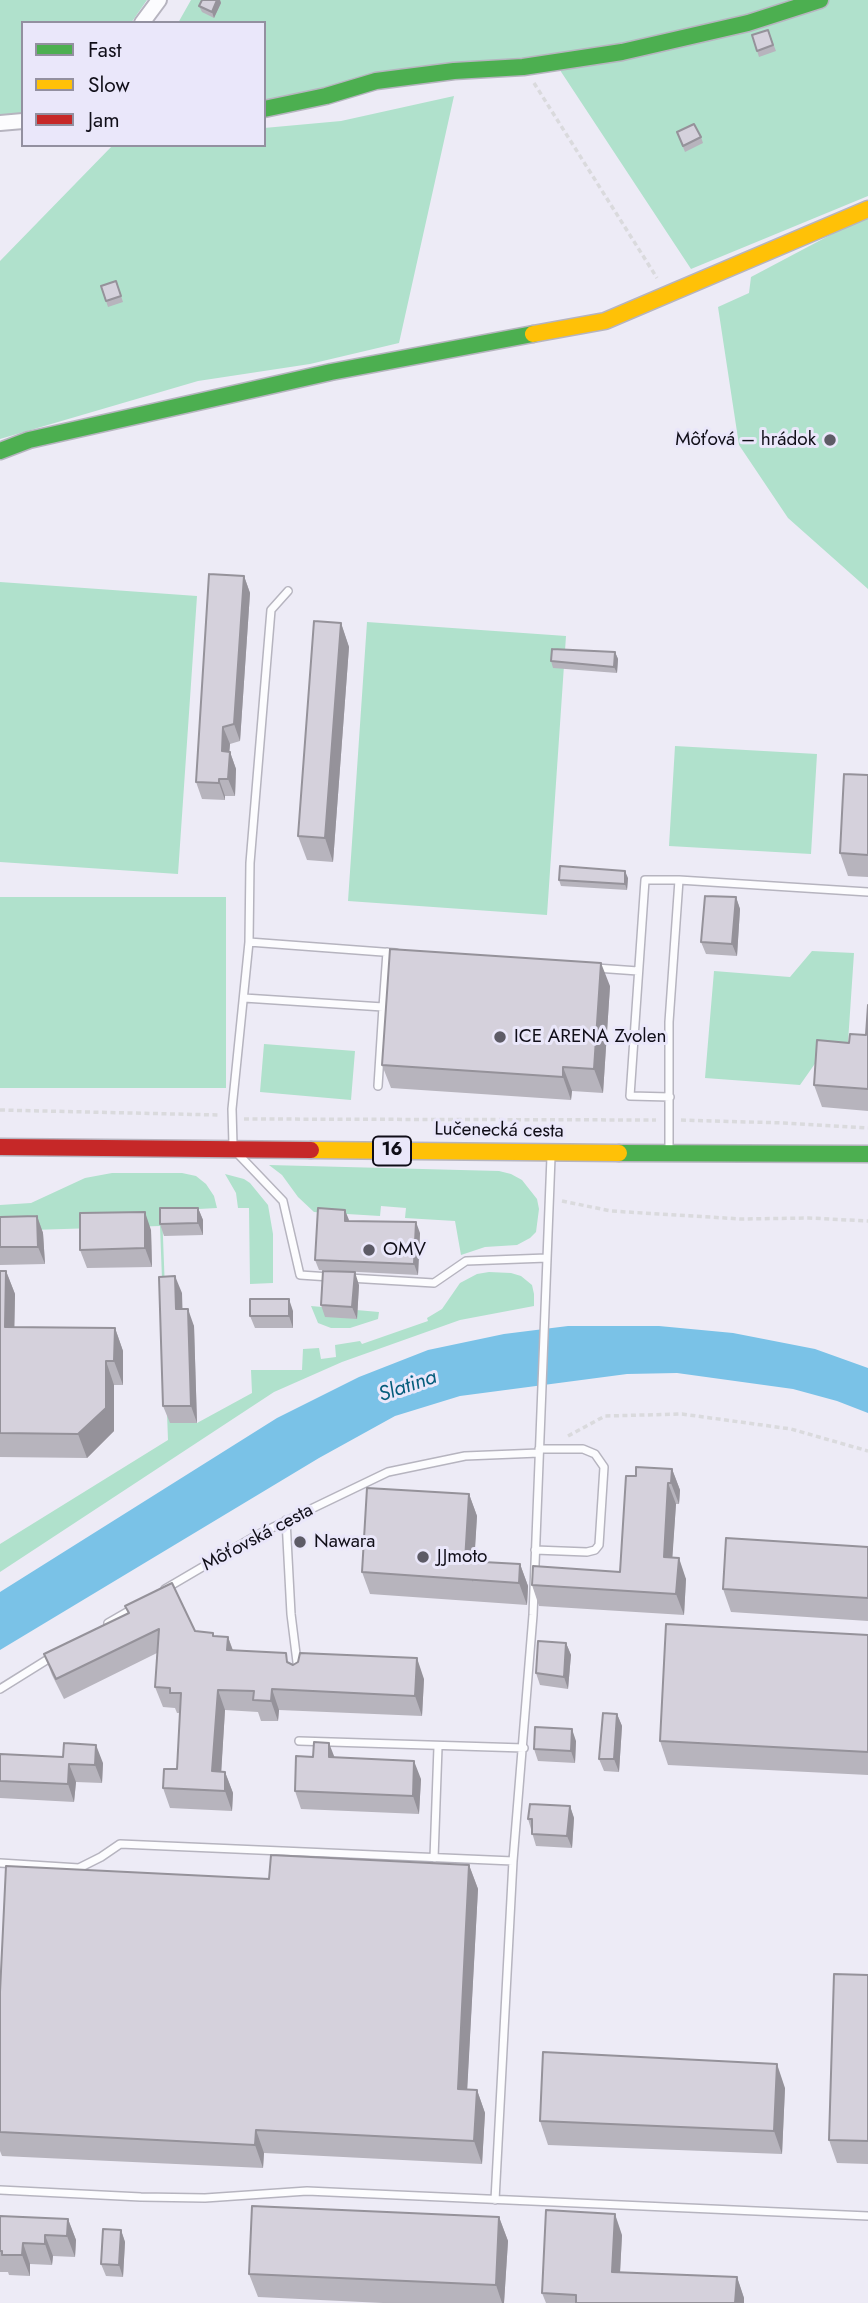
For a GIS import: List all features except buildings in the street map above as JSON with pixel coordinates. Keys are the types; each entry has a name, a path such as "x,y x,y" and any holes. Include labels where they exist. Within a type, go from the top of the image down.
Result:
{"street":[{"path":"143,21 159,0"},
{"path":"266,108 387,80 523,66 622,52 747,23 820,0"},
{"path":"0,123 21,121"},
{"path":"0,451 29,440 331,372 605,321 868,209"},
{"name":"Lučenecká cesta","path":"0,1147 868,1154"},
{"name":"Lučenecká cesta","path":"787,1154 868,1168"}],"lane":[{"path":"288,591 271,610 250,863 249,942 232,1118 233,1149 283,1201 300,1275 435,1283 466,1261 547,1258"},
{"path":"670,1097 630,1096 645,880 868,892"},
{"path":"669,1154 669,1022 679,880"},
{"path":"249,942 401,953"},
{"path":"378,1086 387,952"},
{"path":"582,967 638,971"},
{"path":"244,998 383,1007"},
{"path":"495,2200 513,1861 524,1748 535,1550 551,1153"},
{"name":"Môťovská cesta","path":"163,1591 257,1535 388,1472 465,1456 583,1449 595,1454 604,1467 599,1545 595,1550 587,1552 535,1550"},
{"path":"286,1520 291,1614 300,1679"},
{"path":"104,1626 139,1605"},
{"path":"0,1689 57,1654"},
{"path":"299,1741 524,1748"},
{"path":"434,1857 438,1746"},
{"path":"0,1863 79,1868 120,1844 513,1861"},
{"path":"0,2190 205,2198 307,2191 868,2216"}],"path":[{"path":"523,66 666,293"},
{"path":"0,1110 216,1114 232,1118 670,1120 868,1128"},
{"path":"549,1199 624,1212 741,1219 809,1217 868,1221"},
{"path":"539,1451 605,1416 682,1414 791,1429 868,1451"}],"green space":[{"path":"0,0 147,0 132,21 21,21 21,115 0,119"},
{"path":"191,0 868,0 868,196 691,269 550,55 266,101 266,21 179,21"},
{"path":"454,96 399,343 310,364 198,381 0,439 0,261 111,147 266,147 266,128 341,121"},
{"path":"868,215 868,589 788,518 739,445 718,307 749,293 751,277"},
{"path":"0,582 197,596 178,874 0,862"},
{"path":"367,622 566,636 547,915 348,901"},
{"path":"675,746 817,754 811,854 669,846"},
{"path":"0,897 226,897 226,1088 0,1088"},
{"path":"812,951 854,953 847,1057 821,1055 800,1085 705,1078 714,971 790,977"},
{"path":"264,1044 355,1051 351,1100 260,1092"},
{"path":"269,1165 499,1171 511,1174 522,1180 537,1199 539,1209 536,1232 517,1245 485,1247 461,1255 455,1221 405,1218 406,1208 381,1206 380,1216 314,1212 298,1197 282,1175"},
{"path":"112,1173 182,1173 196,1176 214,1196 217,1208 162,1211 170,1423 197,1423 252,1393 251,1370 302,1370 303,1349 319,1348 321,1359 336,1357 335,1345 360,1341 362,1344 428,1321 427,1318 442,1309 460,1283 477,1274 511,1273 521,1276 532,1285 534,1306 460,1320 342,1362 274,1392 0,1572 0,1544 168,1440 160,1226 0,1231 0,1205 31,1203 85,1178"},
{"path":"225,1174 250,1183 268,1205 273,1234 273,1283 250,1284 249,1208 238,1208 236,1193"},
{"path":"311,1306 379,1312 378,1319 350,1328 331,1328 318,1323"}],"water":[{"name":"Slatina","path":"568,1326 659,1326 733,1333 815,1349 868,1368 868,1413 793,1389 677,1373 627,1374 460,1396 395,1416 319,1458 0,1650 0,1592 277,1418 359,1377 428,1350 504,1334"}],"traffic: fast":[{"path":"266,109 326,96 376,81 454,71 523,67 622,52 748,23 820,0"},
{"path":"0,451 29,440 331,372 533,334"},
{"path":"619,1153 868,1154"}],"traffic: slow":[{"path":"533,334 605,321 868,209"},
{"path":"311,1150 619,1153"}],"traffic: jam":[{"path":"0,1147 311,1150"}],"place":[{"name":"Môťová – hrádok","path":"830,440"},
{"name":"ICE ARENA Zvolen","path":"500,1037"},
{"name":"OMV","path":"369,1250"},
{"name":"Nawara","path":"300,1542"},
{"name":"JJmoto","path":"423,1557"}]}
